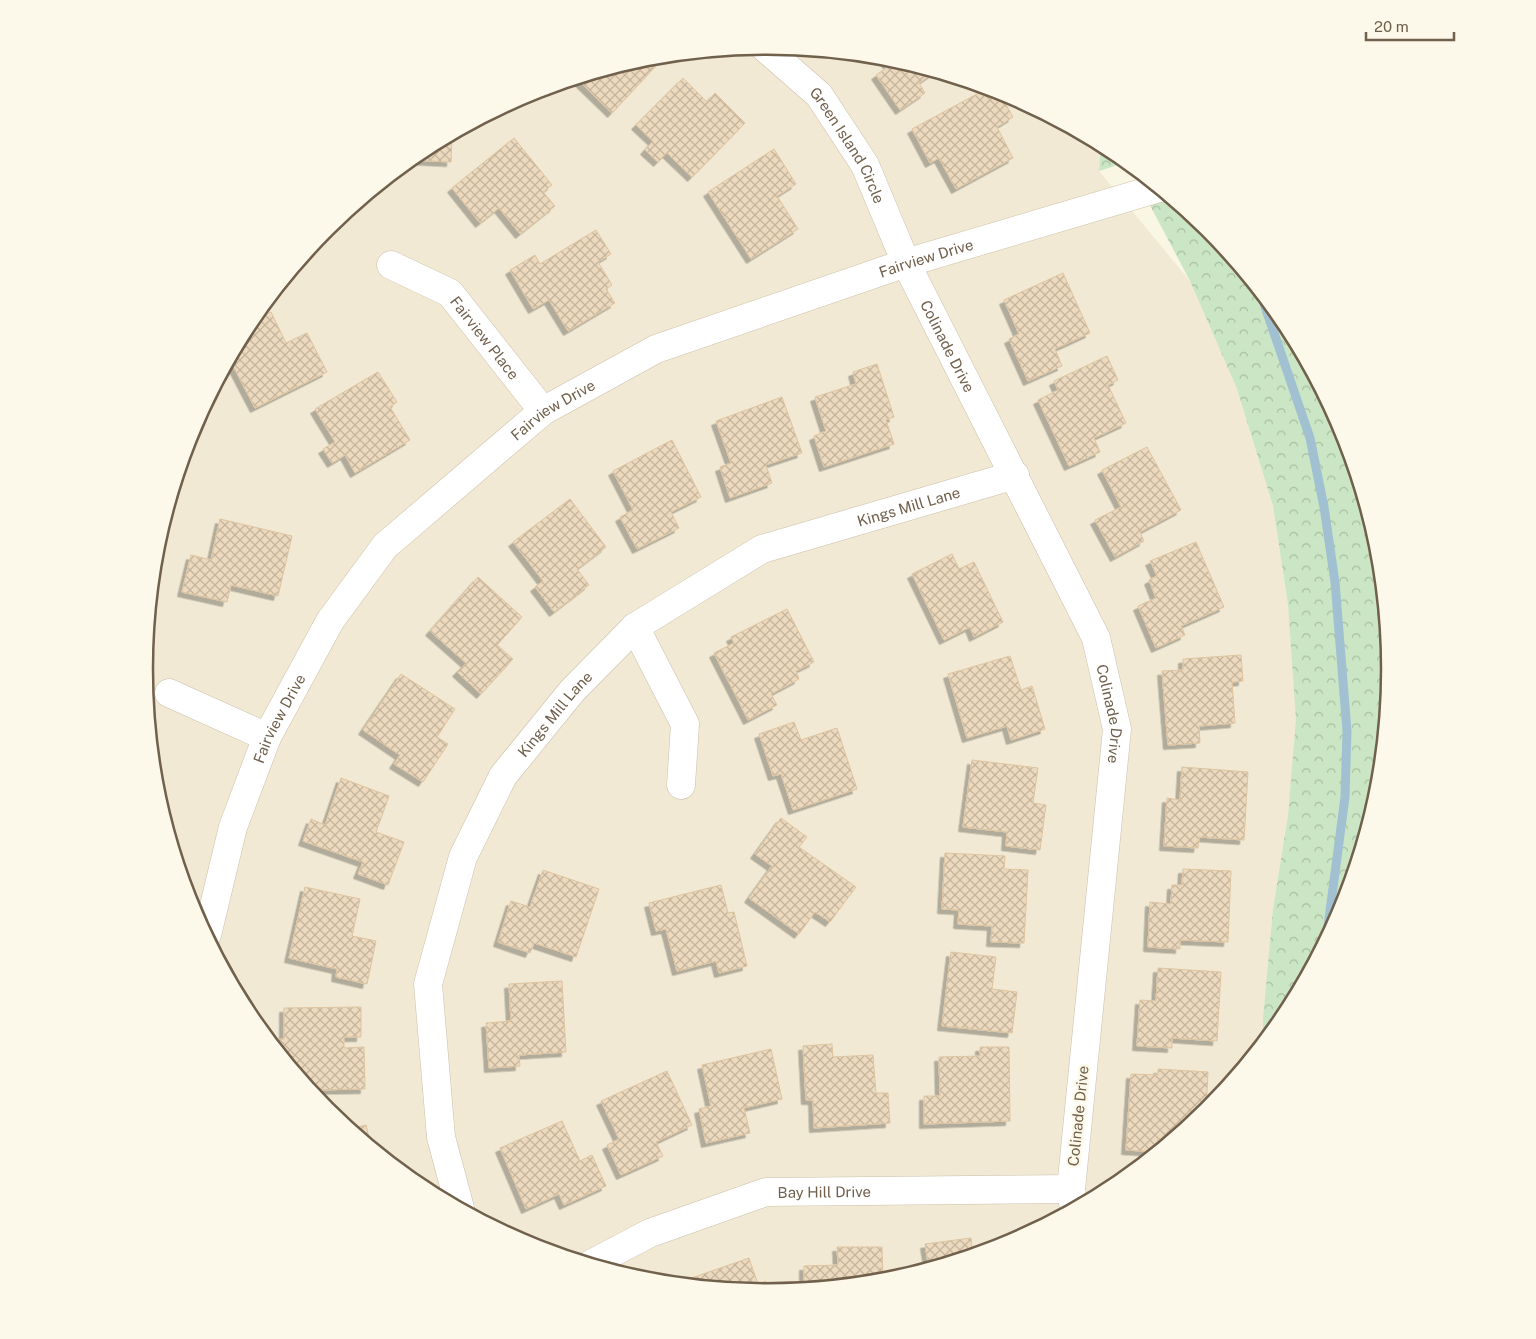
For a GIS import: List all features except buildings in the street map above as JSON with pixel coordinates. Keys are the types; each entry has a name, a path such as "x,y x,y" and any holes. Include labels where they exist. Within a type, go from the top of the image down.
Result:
{"street":[{"name":"Green Island Circle","path":"773,55 819,95 866,165 906,262"},
{"name":"Fairview Drive","path":"209,925 233,826 267,736 330,622 385,546 543,411 656,349 906,262 1152,190"},
{"name":"Colinade Drive","path":"906,262 1096,638 1117,729 1073,1199"},
{"name":"Fairview Place","path":"391,265 450,293 543,411"},
{"name":"Kings Mill Lane","path":"458,1200 441,1137 428,984 463,857 503,776 572,691 634,627 762,549 1014,475"},
{"path":"634,627 685,724 681,785"},
{"path":"169,693 267,736"},
{"name":"Bay Hill Drive","path":"599,1260 650,1232 766,1192 1073,1199"}],"shaded area":[{"path":"728,56 808,56 848,60 927,76 966,88 1040,118 1100,153 1099,171 1190,281 1237,389 1273,506 1288,605 1297,721 1288,815 1273,909 1263,1034 1256,1044 1203,1104 1142,1157 1075,1202 1040,1221 1003,1237 927,1263 848,1279 808,1283 728,1283 688,1279 609,1263 570,1251 496,1221 461,1202 394,1157 333,1104 280,1044 257,1011 236,977 200,905 174,829 165,789 159,750 153,670 159,589 165,550 174,510 200,434 236,362 257,328 280,295 333,235 394,182 461,137 496,118 570,88 609,76 688,60"}],"green space":[{"path":"1100,153 1118,165 1099,171"},
{"path":"1135,177 1173,207 1230,264 1256,295 1300,362 1336,434 1362,510 1371,550 1381,629 1381,710 1371,789 1362,829 1336,905 1319,941 1300,977 1263,1034 1273,909 1288,815 1296,720 1288,605 1273,506 1237,389 1190,281"}],"waterway":[{"path":"1266,309 1310,438 1324,507 1335,582 1347,731 1345,797 1329,920"}]}
